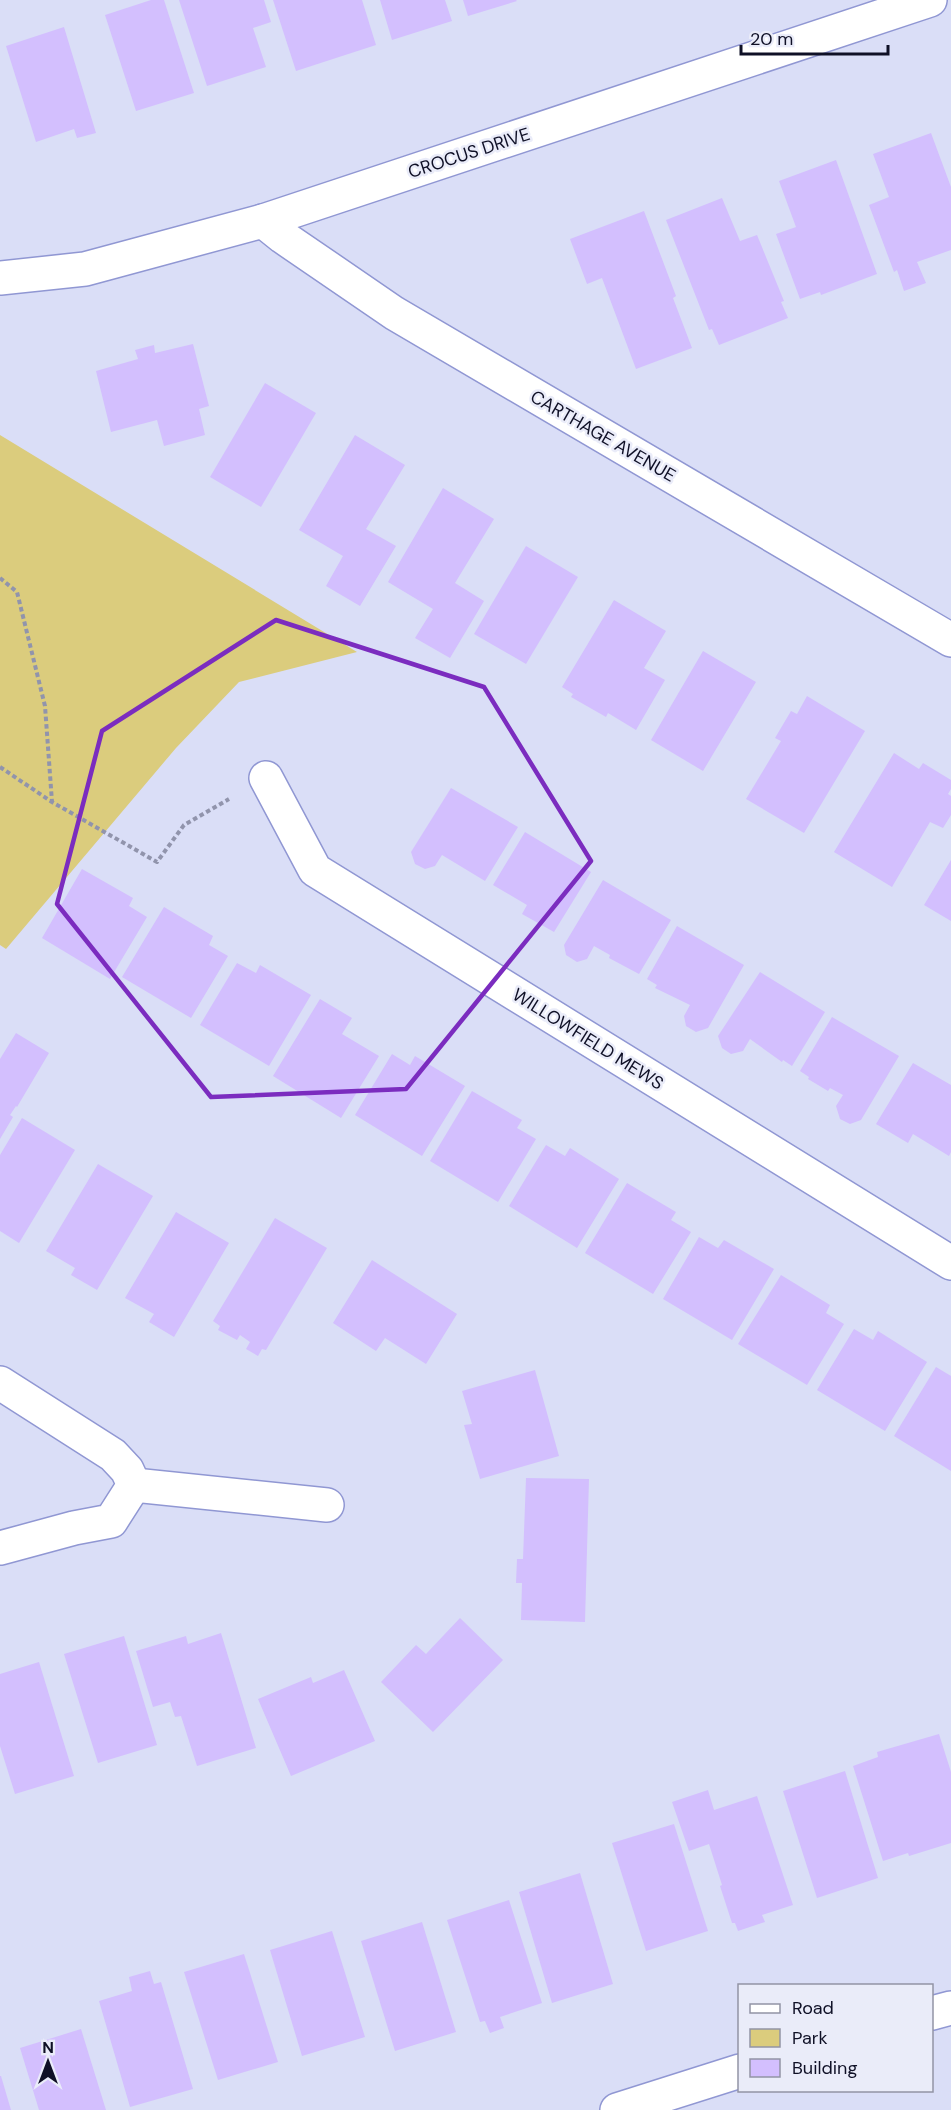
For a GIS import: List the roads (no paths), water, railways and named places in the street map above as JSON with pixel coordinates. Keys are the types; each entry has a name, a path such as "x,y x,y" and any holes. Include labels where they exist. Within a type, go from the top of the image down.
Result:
{"street":[{"name":"CROCUS DRIVE","path":"0,278 86,269 263,221 930,0"},
{"name":"CARTHAGE AVENUE","path":"263,221 394,313 951,640"},
{"name":"WILLOWFIELD MEWS","path":"266,778 315,870 951,1263"},
{"path":"0,1383 113,1455 127,1470 134,1485"},
{"path":"134,1485 327,1505"},
{"path":"0,1548 74,1528 111,1521 134,1485"},
{"path":"933,2013 951,2008"},
{"path":"616,2110 738,2072"}]}
